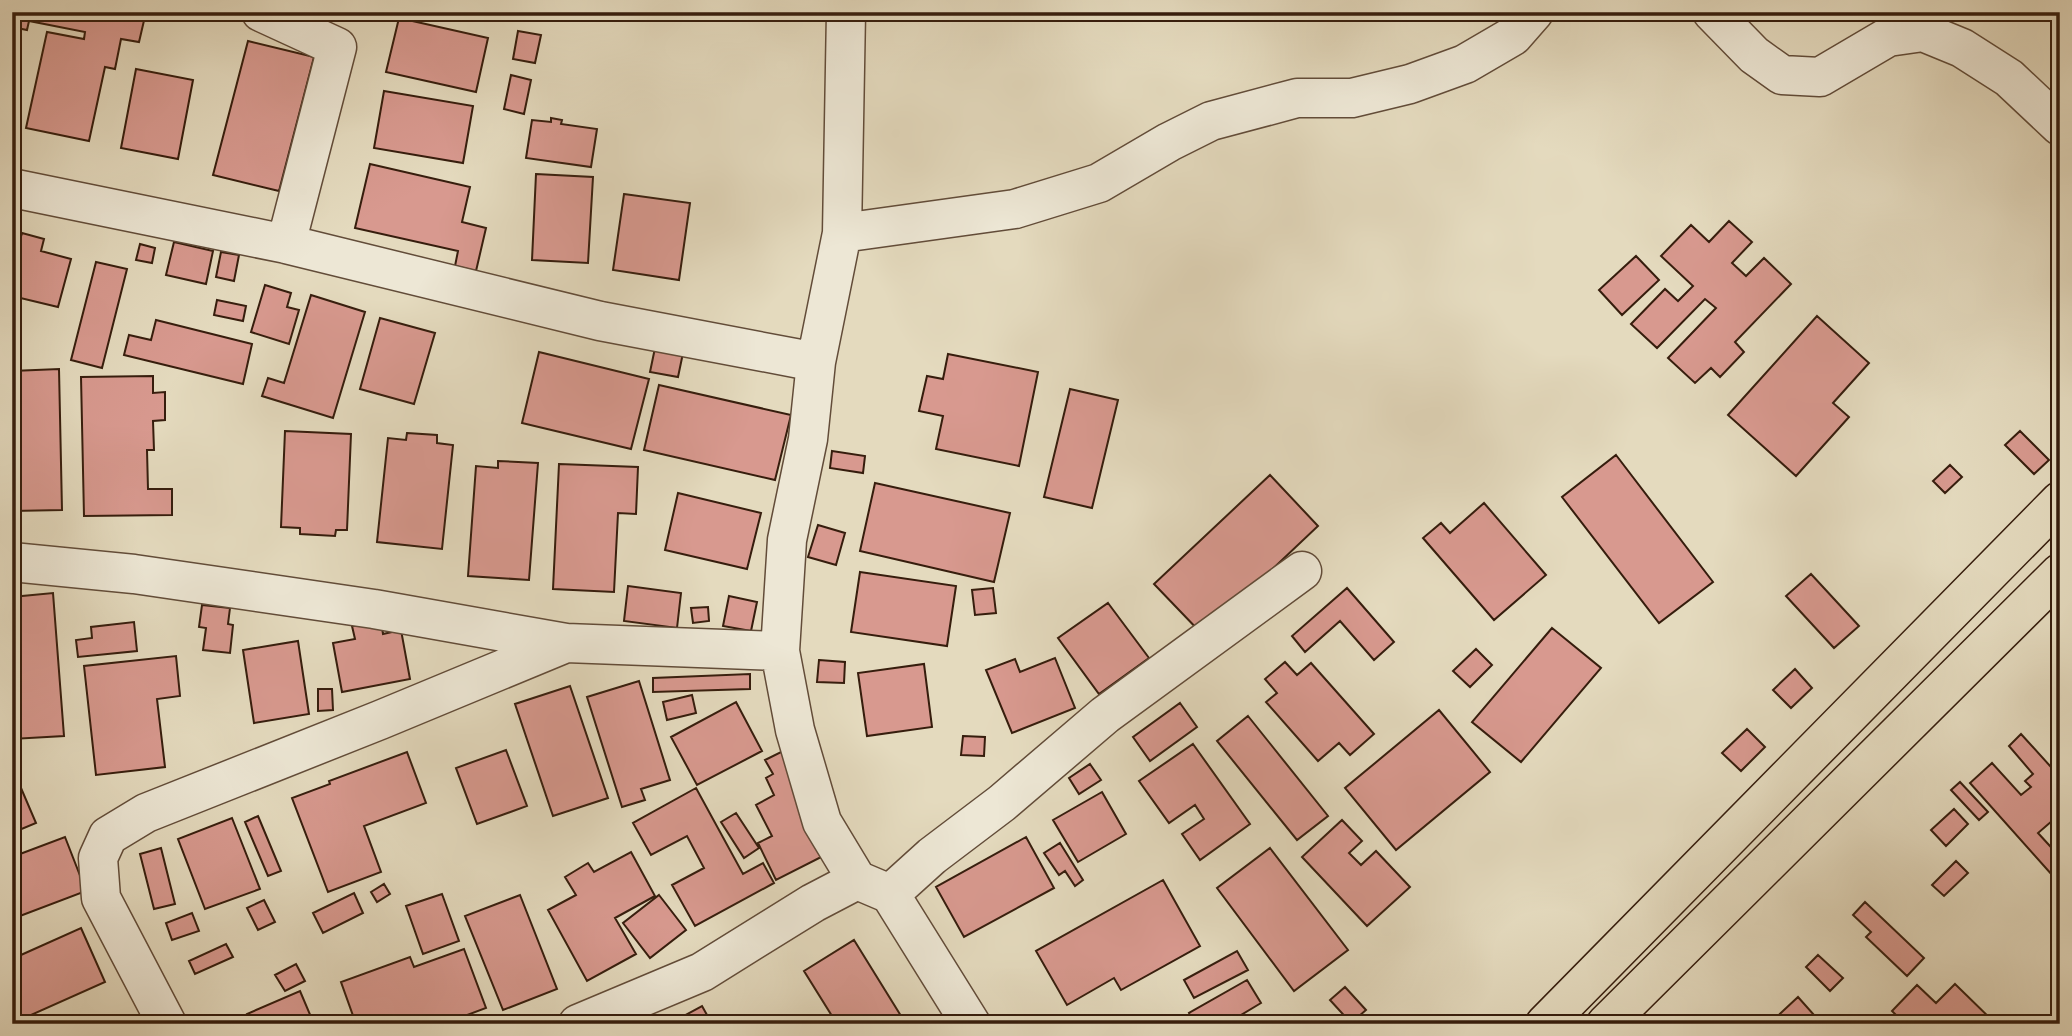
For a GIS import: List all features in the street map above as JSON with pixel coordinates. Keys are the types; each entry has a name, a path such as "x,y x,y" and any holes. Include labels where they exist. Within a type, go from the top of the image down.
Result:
{"main road":[{"path":"1545,1024 2060,501"},
{"path":"1613,1021 2060,573"}],"street":[{"path":"261,12 337,47 286,244"},
{"path":"846,12 842,233 816,362 808,439 787,540 780,651 795,730 822,822 874,887 971,1024"},
{"path":"842,233 1014,209 1099,183 1169,142 1212,121 1297,98 1352,99 1410,84 1465,64 1513,36 1534,12"},
{"path":"1712,12 1754,55 1782,75 1820,77 1888,37 1923,32 1962,48 2009,78 2060,126"},
{"path":"12,188 286,244 600,321 816,362"},
{"path":"12,562 134,574 374,609 566,643 780,651"},
{"path":"578,1024 702,972 813,904 874,887 932,856 1002,803 1104,715 1302,570"},
{"path":"167,1024 101,898 98,858 107,836 146,813 566,643"}],"building":[{"path":"12,12 146,12 139,42 121,39 115,69 105,67 89,141 26,128 47,32 84,39 85,32 29,21 27,30 12,27"},
{"path":"399,18 488,38 476,92 386,72"},
{"path":"518,31 541,35 535,63 513,59"},
{"path":"248,41 314,57 279,191 213,175"},
{"path":"136,69 193,80 178,159 121,148"},
{"path":"511,75 531,80 524,114 504,109"},
{"path":"384,91 473,106 463,163 374,148"},
{"path":"551,118 562,120 561,124 597,129 591,167 526,158 532,120 551,122"},
{"path":"370,164 470,187 462,222 486,228 476,271 455,266 458,251 355,228"},
{"path":"536,174 593,177 588,263 532,260"},
{"path":"624,194 690,203 679,280 613,270"},
{"path":"1729,221 1752,242 1732,263 1746,276 1764,258 1791,284 1735,342 1744,352 1720,377 1711,368 1695,383 1668,358 1716,308 1705,299 1657,348 1631,324 1665,289 1678,301 1693,286 1661,256 1691,225 1709,242"},
{"path":"22,233 44,239 41,251 71,259 58,307 12,296 12,268"},
{"path":"174,242 213,251 206,284 166,275"},
{"path":"140,244 155,248 152,263 136,260"},
{"path":"221,252 239,255 234,281 216,277"},
{"path":"1636,256 1659,280 1622,315 1599,290"},
{"path":"96,262 127,269 102,368 71,360"},
{"path":"265,285 291,293 287,307 299,310 289,344 251,332"},
{"path":"311,295 365,312 333,418 262,396 268,378 284,383"},
{"path":"217,300 246,306 243,321 214,315"},
{"path":"1817,316 1869,363 1833,403 1849,417 1796,476 1728,415"},
{"path":"380,318 435,333 414,404 360,389"},
{"path":"156,320 252,344 243,384 124,355 129,335 151,340"},
{"path":"655,348 683,353 678,377 650,372"},
{"path":"539,352 649,379 631,449 522,423"},
{"path":"948,354 1038,372 1019,466 936,449 943,416 919,411 927,376 943,379"},
{"path":"59,369 62,510 12,511 12,371"},
{"path":"153,376 153,393 165,392 165,420 153,421 154,450 147,450 148,489 172,489 172,515 84,516 81,377"},
{"path":"659,385 791,415 775,480 644,450"},
{"path":"1070,389 1118,400 1092,508 1044,497"},
{"path":"285,431 351,434 347,530 336,530 335,536 300,534 300,528 281,527"},
{"path":"2020,431 2049,460 2034,474 2005,445"},
{"path":"407,433 437,435 437,443 453,445 442,549 377,542 388,438 406,440"},
{"path":"832,451 865,456 863,473 830,468"},
{"path":"1616,455 1713,582 1659,623 1562,497"},
{"path":"498,461 538,463 529,580 468,576 476,466 498,468"},
{"path":"559,464 638,467 636,514 618,513 614,592 553,589"},
{"path":"1950,465 1962,477 1945,493 1933,481"},
{"path":"1270,475 1318,526 1203,635 1154,584"},
{"path":"875,483 1010,513 994,582 860,551"},
{"path":"678,493 761,513 747,569 665,550"},
{"path":"1484,503 1546,575 1494,620 1423,538 1441,523 1450,533"},
{"path":"818,525 845,533 836,565 808,557"},
{"path":"860,572 956,586 947,646 851,632"},
{"path":"1811,574 1859,626 1834,648 1786,596"},
{"path":"628,586 681,593 677,628 624,621"},
{"path":"993,588 996,613 975,615 972,590"},
{"path":"1347,588 1394,642 1374,660 1340,621 1305,652 1292,636"},
{"path":"53,593 64,736 12,739 12,597"},
{"path":"729,596 757,602 751,631 723,626"},
{"path":"1108,603 1149,658 1099,694 1058,638"},
{"path":"202,605 230,608 228,624 233,625 230,653 203,650 206,628 199,627"},
{"path":"708,607 709,621 693,623 691,608"},
{"path":"381,621 383,634 401,630 410,679 342,692 333,643 355,639 352,626"},
{"path":"134,622 137,651 78,657 76,640 92,638 91,627"},
{"path":"1552,628 1601,668 1521,762 1472,722"},
{"path":"298,641 309,714 254,723 243,650"},
{"path":"1476,649 1492,665 1470,687 1453,671"},
{"path":"176,656 180,696 157,699 165,767 96,775 84,666"},
{"path":"1055,658 1075,708 1012,733 986,670 1015,659 1020,672"},
{"path":"819,660 845,662 844,683 817,682"},
{"path":"1285,662 1297,675 1311,663 1374,734 1350,755 1339,743 1318,761 1266,702 1277,693 1265,679"},
{"path":"924,664 932,727 867,736 858,673"},
{"path":"1795,669 1812,688 1791,708 1773,690"},
{"path":"750,674 750,689 653,692 653,678"},
{"path":"639,681 670,780 641,789 645,800 622,807 587,697"},
{"path":"570,686 608,798 553,816 515,704"},
{"path":"318,689 332,689 333,710 318,711"},
{"path":"692,695 696,713 667,720 663,702"},
{"path":"736,702 762,751 697,785 671,737"},
{"path":"1180,703 1197,727 1150,761 1133,737"},
{"path":"1439,710 1490,772 1396,850 1345,788"},
{"path":"1248,716 1328,816 1297,840 1217,741"},
{"path":"1747,729 1765,747 1741,771 1722,753"},
{"path":"2021,734 2051,767 2060,759 2060,814 2038,833 2060,857 2060,870 2053,876 1970,783 1992,763 2021,795 2031,787 2025,781 2033,774 2009,746"},
{"path":"963,736 985,737 984,756 961,755"},
{"path":"1193,744 1250,824 1200,860 1182,834 1204,819 1195,805 1169,823 1139,781"},
{"path":"506,750 527,806 477,824 456,768"},
{"path":"783,751 833,851 776,880 758,843 772,836 756,805 774,795 766,778 773,774 765,760"},
{"path":"407,752 426,803 364,826 381,872 328,892 292,798"},
{"path":"1090,764 1101,780 1079,794 1069,778"},
{"path":"12,767 36,823 12,833"},
{"path":"1960,782 1988,812 1979,820 1951,790"},
{"path":"696,788 743,874 763,863 774,883 695,926 672,885 704,868 687,836 651,855 633,823"},
{"path":"1102,792 1126,834 1078,862 1053,820"},
{"path":"1954,809 1968,824 1946,846 1931,830"},
{"path":"736,813 759,848 744,858 721,822"},
{"path":"258,816 281,871 268,876 245,822"},
{"path":"232,818 260,889 205,909 178,839"},
{"path":"1342,820 1362,841 1349,853 1361,865 1376,851 1410,887 1367,926 1302,857"},
{"path":"65,837 86,891 12,919 12,857"},
{"path":"1026,837 1054,888 964,937 936,887"},
{"path":"1060,843 1083,880 1075,886 1065,871 1059,875 1044,853"},
{"path":"161,848 175,904 154,909 140,854"},
{"path":"1270,848 1348,950 1294,991 1217,888"},
{"path":"631,852 655,896 615,918 636,954 587,981 548,910 576,895 565,877 588,863 594,872"},
{"path":"1956,861 1968,873 1944,896 1932,885"},
{"path":"1163,880 1200,946 1121,990 1114,978 1067,1005 1036,951"},
{"path":"384,884 390,894 377,902 371,892"},
{"path":"354,893 363,913 323,933 313,913"},
{"path":"442,894 459,941 423,954 406,906"},
{"path":"520,895 557,989 503,1010 465,916"},
{"path":"659,895 686,930 650,958 623,923"},
{"path":"264,900 275,922 258,930 247,908"},
{"path":"1865,902 1924,958 1907,976 1866,937 1871,932 1853,915"},
{"path":"192,913 199,931 172,940 166,923"},
{"path":"81,928 105,982 22,1019 12,996 12,959"},
{"path":"854,940 906,1024 837,1024 804,971"},
{"path":"226,944 233,957 195,974 189,961"},
{"path":"464,949 486,1008 443,1024 356,1024 341,982 410,957 414,967"},
{"path":"1237,951 1248,970 1194,998 1184,980"},
{"path":"1818,955 1843,978 1830,991 1806,967"},
{"path":"296,964 305,981 285,991 275,975"},
{"path":"1247,980 1261,1003 1226,1024 1195,1024 1189,1013"},
{"path":"1955,984 1996,1024 1905,1024 1892,1011 1917,985 1936,1003"},
{"path":"1345,987 1366,1010 1351,1023 1330,1000"},
{"path":"300,991 314,1024 251,1024 247,1014"},
{"path":"1798,997 1822,1024 1769,1024"},
{"path":"702,1006 712,1024 669,1024"}]}
